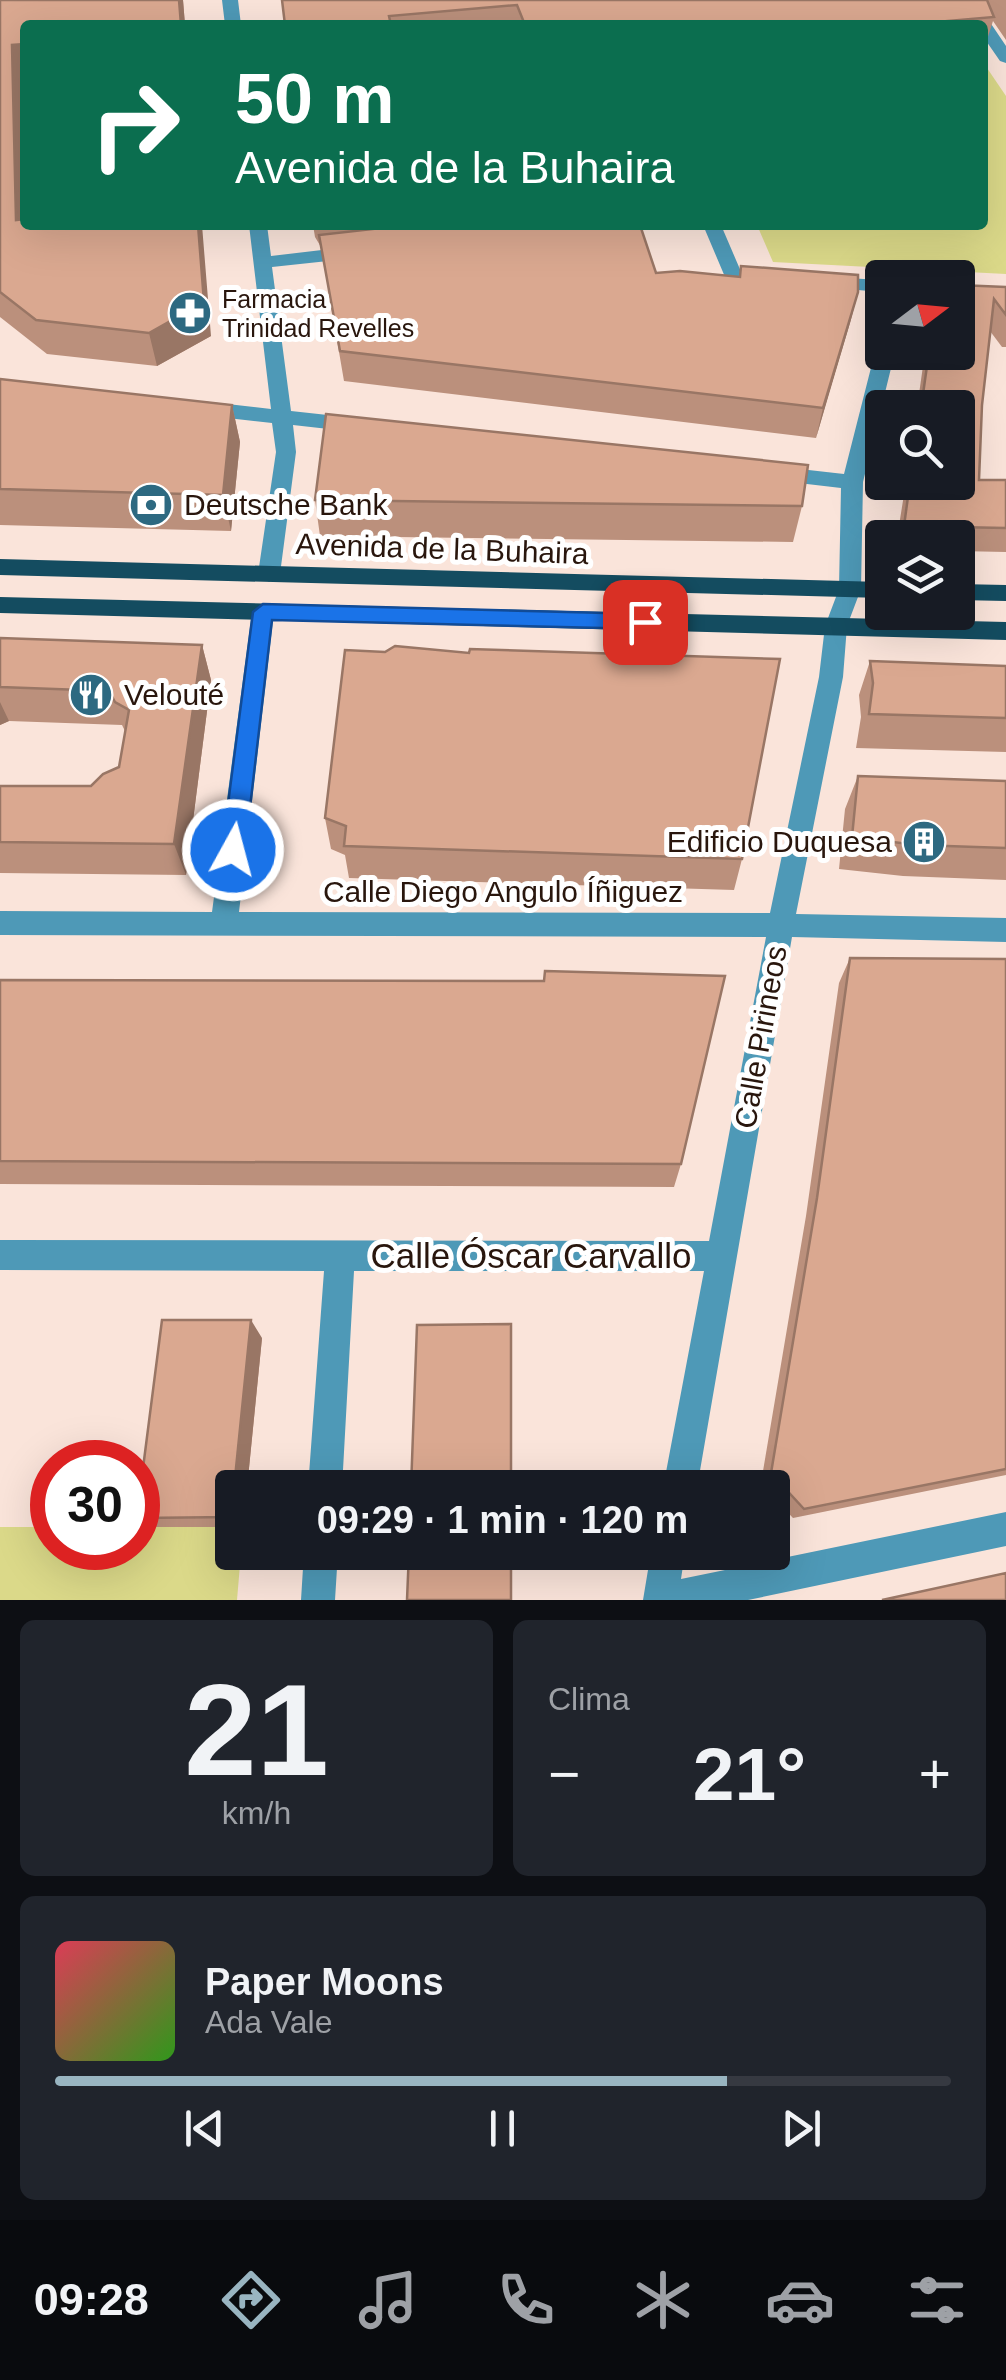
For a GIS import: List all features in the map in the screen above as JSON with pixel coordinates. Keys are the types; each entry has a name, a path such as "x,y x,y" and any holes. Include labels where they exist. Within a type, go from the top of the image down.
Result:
{"main road":[{"name":"Avenida de la Buhaira","path":"0,567 865,590"},
{"path":"975,592 1006,593"},
{"path":"0,605 1006,631"}],"street":[{"path":"988,32 1006,58"},
{"path":"259,230 286,452 269,574"},
{"path":"714,230 735,280 865,285"},
{"path":"263,262 367,250"},
{"path":"850,590 852,482 881,370"},
{"path":"184,406 380,428"},
{"path":"754,471 852,482"},
{"name":"Calle Pirineos","path":"683,1470 781,925 831,677 836,626 850,590"},
{"path":"224,925 263,612"},
{"name":"Calle Diego Angulo Íñiguez","path":"0,922 781,925 1006,930"},
{"name":"Calle Óscar Carvallo","path":"0,1255 722,1256"},
{"name":"Calle Óscar Carvallo","path":"327,1470 340,1256"},
{"path":"666,1570 662,1600 1006,1529"},
{"path":"318,1600 320,1570"}],"shaded area":[{"path":"988,69 1006,96 1006,274 975,272 975,260 865,260 865,267 773,262 759,230 988,230"},
{"path":"0,1527 30,1527 30,1570 160,1570 160,1527 215,1527 215,1570 240,1570 237,1600 0,1600"}],"building":[{"path":"0,0 179,0 181,20 20,20 20,44 12,45 16,220 20,220 20,230 198,230 204,302 149,333 36,320 0,292"},
{"path":"282,0 987,0 994,17 523,20 517,5 389,16 390,20 284,20"},
{"path":"364,230 642,230 656,273 680,271 740,277 741,266 858,275 858,292 823,408 340,351 319,235"},
{"path":"975,286 1006,287 1006,315 994,299 982,405 979,480 1006,480 1006,528 975,527 975,520 905,520 908,500 975,500 975,390 924,390 926,370 975,370"},
{"path":"0,379 232,405 223,495 0,489"},
{"path":"326,414 808,465 802,506 315,500"},
{"path":"0,638 202,645 174,844 0,842 0,786 91,786 103,774 119,767 129,710 115,702 109,691 0,687"},
{"path":"395,646 469,653 470,649 780,659 742,859 344,846 346,826 325,818 345,650 385,652"},
{"path":"870,661 1006,666 1006,718 869,714 873,683"},
{"path":"858,776 1006,781 1006,848 917,845 852,837"},
{"path":"850,958 1006,959 1006,1469 804,1509 790,1494 790,1470 772,1470 817,1198"},
{"path":"545,971 725,976 681,1164 0,1161 0,980 544,981"},
{"path":"162,1320 251,1320 236,1470 215,1470 215,1517 160,1518 160,1440 147,1440"},
{"path":"511,1324 511,1470 412,1470 417,1325"},
{"path":"408,1570 511,1570 511,1600 407,1600"},
{"path":"1006,1573 1006,1600 882,1600"}],"place":[{"name":"Farmacia Trinidad Revelles","path":"190,313"},
{"name":"Deutsche Bank","path":"151,505"},
{"name":"Velouté","path":"91,695"},
{"name":"Edificio Duquesa","path":"924,842"}],"route":[{"path":"233,850 263,612 645,622"}]}
